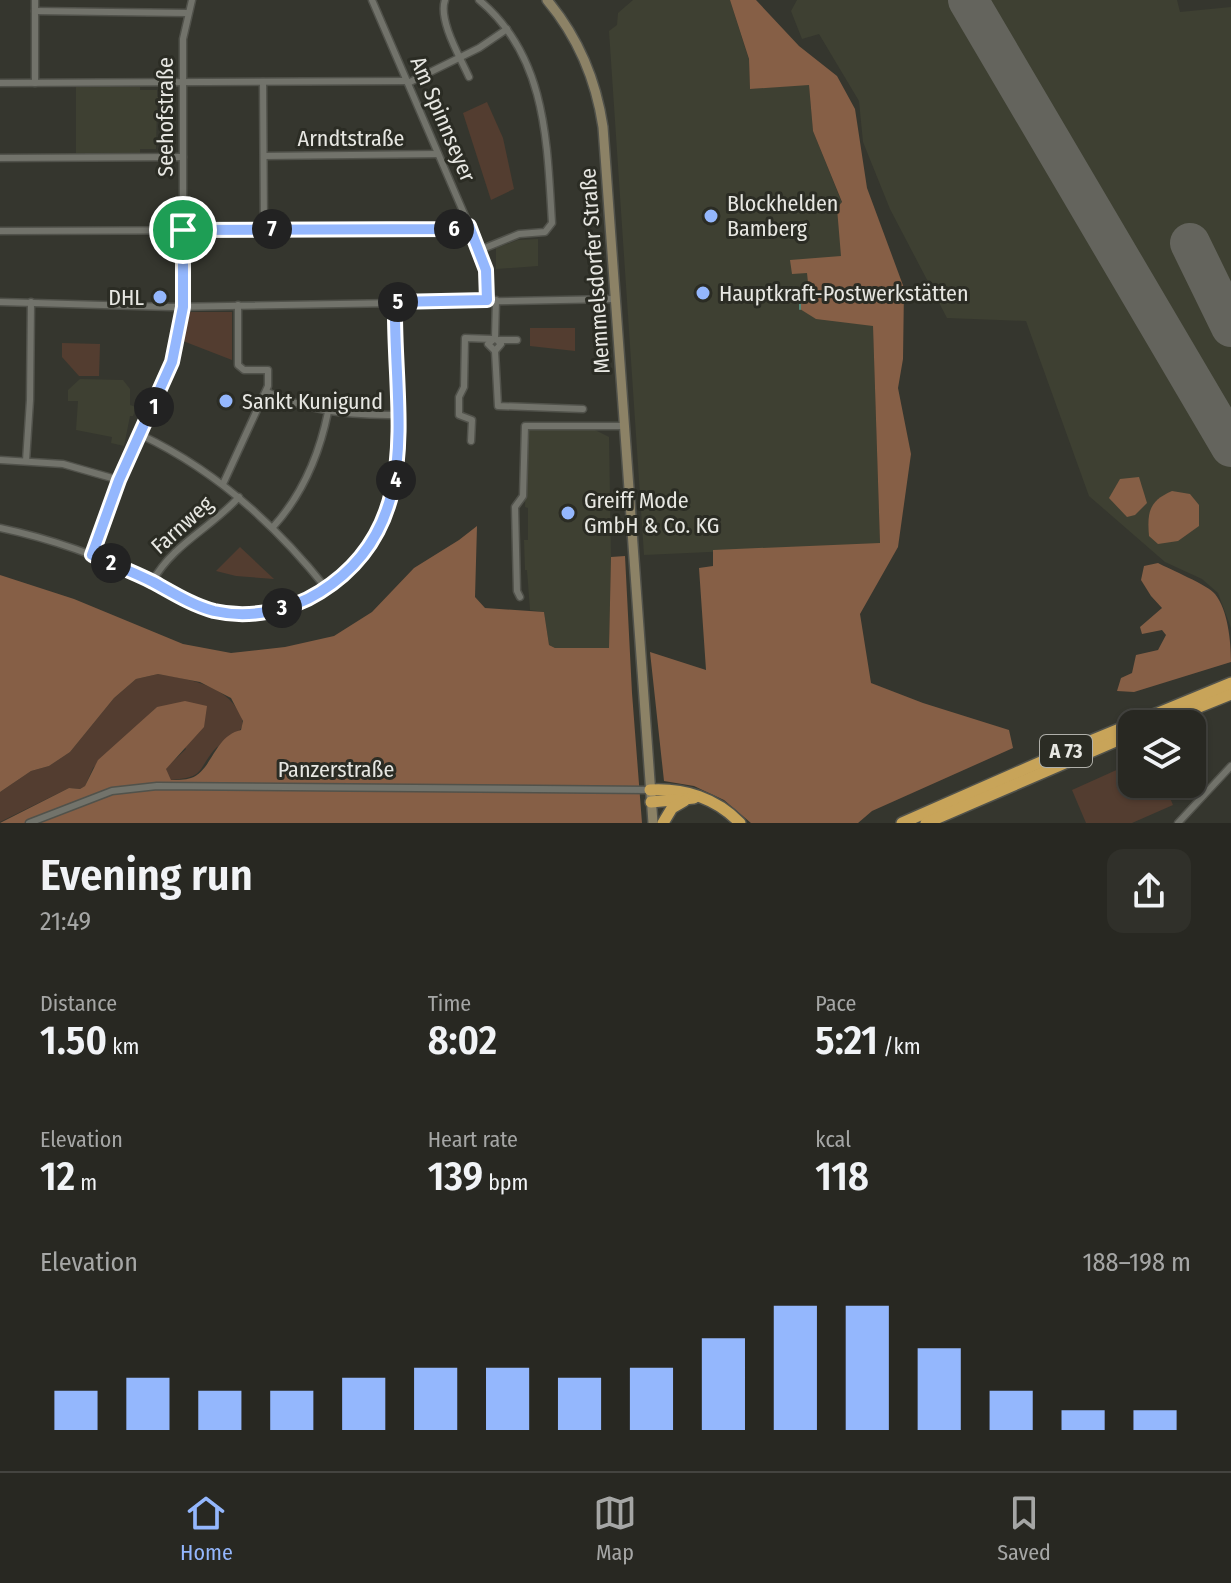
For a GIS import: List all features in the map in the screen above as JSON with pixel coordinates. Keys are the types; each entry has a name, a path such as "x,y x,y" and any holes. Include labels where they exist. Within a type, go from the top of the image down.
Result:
{"highway":[{"name":"A 73","path":"902,823 1231,683"},
{"path":"1192,710 1231,694"},
{"name":"A 73","path":"926,823 1118,740"},
{"path":"651,796 682,792 702,797 721,807 740,823"},
{"path":"651,796 702,797"},
{"path":"663,823 672,808 686,799"}],"main road":[{"name":"Memmelsdorfer Straße","path":"547,0 576,42 600,108 653,823"}],"street":[{"path":"35,0 35,83"},
{"name":"Seehofstraße","path":"92,555 119,480 172,362 183,307 183,39 192,0"},
{"name":"Am Spinnseyer","path":"372,0 480,250 486,270 487,300"},
{"path":"445,0 442,10 445,20 469,77"},
{"path":"479,0 507,29 539,93 552,223 545,232 514,236 480,250"},
{"path":"35,11 187,13"},
{"path":"0,83 407,82 461,58 507,29"},
{"path":"263,82 264,229"},
{"name":"Arndtstraße","path":"264,156 438,154"},
{"path":"0,158 183,157"},
{"path":"0,231 459,229 469,226"},
{"path":"0,302 183,307 614,299"},
{"path":"496,300 495,339 489,347 495,351 498,406 583,409"},
{"path":"26,461 31,302"},
{"path":"0,528 92,555 152,582 189,603 231,614 275,610 297,604 326,588 362,557 388,512 397,467 395,302"},
{"path":"223,484 267,392 268,370 244,370 238,365 238,305"},
{"path":"471,441 472,420 459,415 459,397 464,387 465,338 517,340"},
{"path":"267,392 308,408 328,412 398,415"},
{"path":"273,527 304,484 318,450 328,412"},
{"path":"520,597 517,591 515,507 523,496 525,426 624,426"},
{"path":"141,435 198,465 239,497 273,527 326,588"},
{"path":"0,460 72,466 119,480"},
{"name":"Farnweg","path":"152,582 172,553 226,511 239,497"},
{"path":"1178,823 1231,766"},
{"name":"Panzerstraße","path":"29,823 112,791 157,786 651,796"}],"shaded area":[{"path":"633,0 730,0 749,60 750,89 809,84 813,131 842,203 873,325 880,544 644,555 609,31 617,25 618,13"},
{"path":"730,0 756,0 799,46 837,76 855,109 867,188 904,288 903,359 898,388 911,454 898,547 860,614 871,683 1009,730 1013,748 872,811 858,823 751,823 724,800 694,786 664,781 650,652 706,670 699,568 713,566 713,550 880,543 873,326 816,319 800,309 800,303 810,302 807,273 792,274 790,260 841,256 837,208 842,202 813,131 809,85 750,89 749,59"},
{"path":"797,0 1177,0 1180,12 1231,7 1231,628 1218,593 1202,579 1165,562 1089,496 1026,321 947,318 890,209 863,142 859,101 819,34 802,39 791,11"},
{"path":"76,87 157,90 161,106 157,106 156,149 140,149 140,153 76,153"},
{"path":"487,102 503,138 514,189 491,200 463,113"},
{"path":"538,239 538,266 496,269 496,248 518,240"},
{"path":"187,312 232,312 232,360 183,341"},
{"path":"530,328 575,328 575,351 530,346"},
{"path":"62,343 100,344 99,376 79,376 62,357"},
{"path":"80,379 123,380 130,389 130,405 136,407 133,416 130,416 124,446 111,443 112,437 76,430 78,401 68,401 68,390"},
{"path":"527,428 593,429 609,437 609,649 555,648 549,645 544,612 530,610 524,540 528,540 528,508 525,507"},
{"path":"1139,477 1147,503 1135,515 1127,517 1109,498 1120,479"},
{"path":"1172,491 1190,494 1199,505 1199,526 1178,541 1158,544 1149,536 1149,514 1158,499"},
{"path":"477,526 475,597 485,608 544,612 549,645 555,648 609,648 611,557 625,556 642,823 0,823 69,788 85,786 98,760 157,707 185,701 207,706 204,727 166,769 171,780 189,779 198,774 225,739 241,730 243,721 231,698 200,682 158,674 136,679 114,698 70,752 49,766 31,771 0,792 0,575 74,599 183,644 231,653 285,647 334,636 372,612 414,568"},
{"path":"240,547 274,579 216,571"},
{"path":"1158,563 1215,594 1226,617 1231,662 1134,692 1117,691 1121,678 1132,673 1136,655 1158,650 1166,635 1162,630 1142,634 1140,627 1162,608 1141,580 1144,566"},
{"path":"158,674 215,689 233,704 241,716 241,729 214,750 194,775 171,780 165,769 186,749 157,707 93,768 85,786 69,788 0,822 0,792 31,771 49,766 70,752 114,698 136,679"},
{"path":"1118,769 1118,798 1170,798 1173,805 1132,823 1086,823 1072,790"}],"waterway":[{"path":"800,303 800,309"}],"runway":[{"path":"968,0 1231,447"},
{"path":"1190,243 1231,327"}],"place":[{"name":"Blockhelden Bamberg","path":"711,216"},
{"name":"Hauptkraft-Postwerkstätten","path":"703,293"},
{"name":"DHL","path":"160,297"},
{"name":"Sankt Kunigund","path":"226,401"},
{"name":"Greiff Mode GmbH & Co. KG","path":"568,513"}],"route":[{"path":"469,226 484,260 487,300 395,302 397,467 388,512 370,546 352,568 297,604 254,613 218,612 189,603 152,582 92,555 119,480 172,362 183,307 183,230 459,229 469,226"}]}
